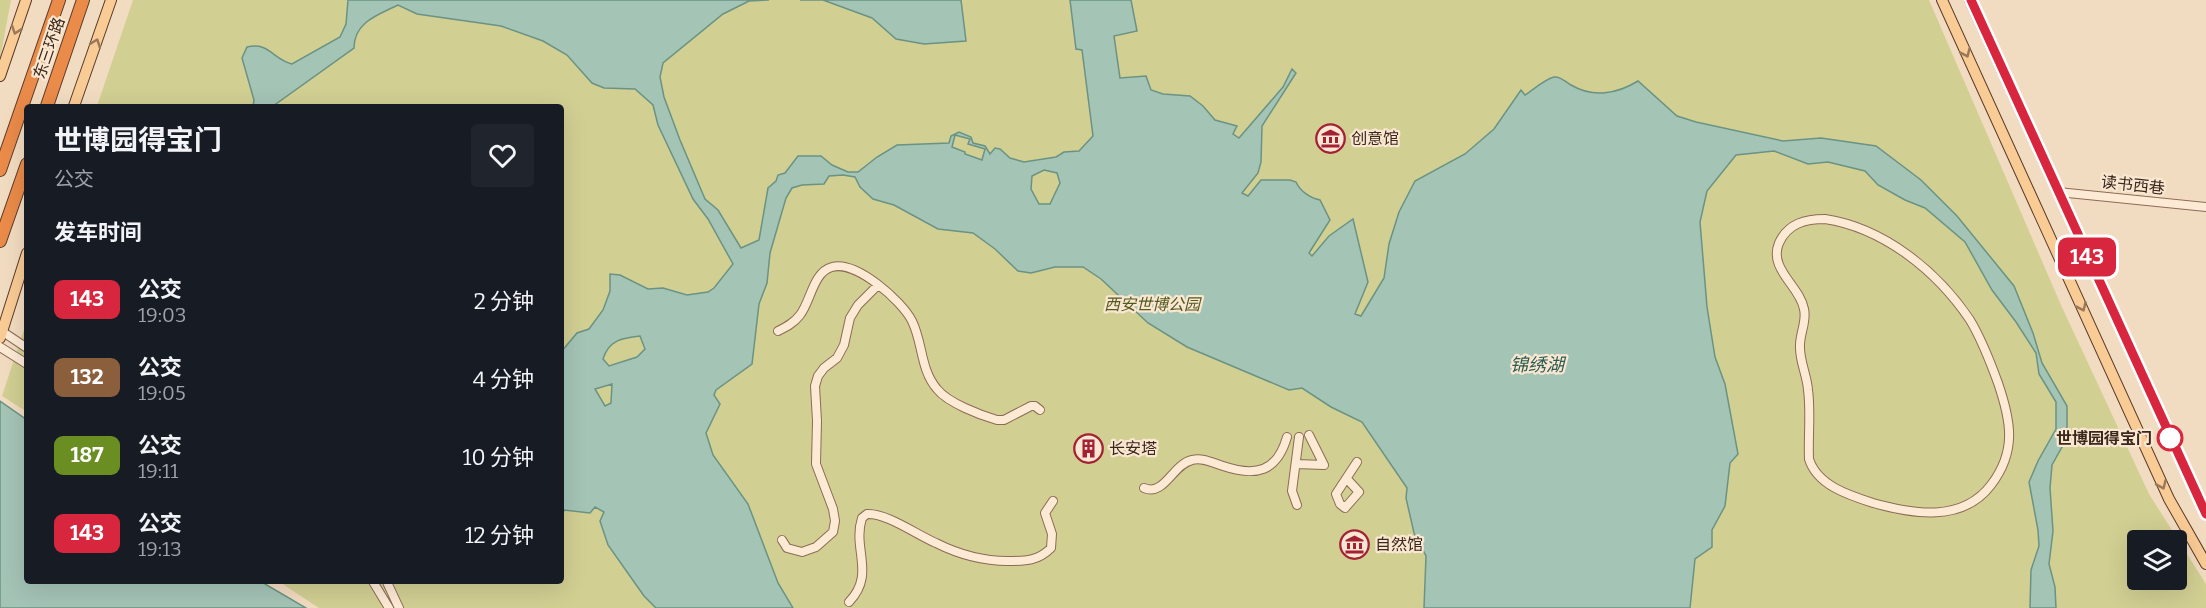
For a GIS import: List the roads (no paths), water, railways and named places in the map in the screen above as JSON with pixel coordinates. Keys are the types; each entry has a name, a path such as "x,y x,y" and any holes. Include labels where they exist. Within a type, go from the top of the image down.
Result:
{"highway":[{"name":"东三环路","path":"0,170 59,0"},
{"name":"东三环路","path":"48,104 83,0"},
{"path":"0,241 24,173"}],"main road":[{"path":"0,76 26,0"},
{"path":"75,104 111,0"},
{"path":"1942,0 2169,498 2206,564"},
{"path":"1971,0 2206,514"},
{"path":"1,333 24,262"}],"street":[{"name":"读书西巷","path":"2058,192 2206,207"},
{"path":"1825,219 1849,224 1876,236 1919,263 1940,283 1970,321 1982,341 1999,386 2010,434 2006,460 1997,477 1986,491 1971,503 1956,510 1938,513 1900,510 1858,498 1832,486 1818,477 1812,469 1808,448 1808,382 1800,347 1804,308 1801,299 1779,264 1777,253 1779,243 1787,231 1806,220 1825,219"},
{"path":"778,331 800,316 822,272 832,266 850,269 870,278 907,313 913,323 923,364 929,378 946,398 997,420 1004,420 1031,406 1040,410"},
{"path":"782,540 787,548 802,552 816,547 833,532 835,520 833,509 816,464 815,386 818,376 837,358 844,345 849,318 858,305 878,285"},
{"path":"1,333 24,346"},
{"path":"0,347 24,362"},
{"path":"1296,464 1324,465 1309,435"},
{"path":"1144,488 1149,491 1157,489 1180,465 1190,460 1206,460 1235,470 1262,470 1278,460 1287,437"},
{"path":"1297,505 1292,491 1299,437"},
{"path":"1347,478 1357,462"},
{"path":"849,602 858,593 862,580 864,567 859,536 862,518 867,514 882,516 938,544 971,557 993,561 1032,561 1044,555 1051,548 1052,534 1045,513 1053,501"},
{"path":"374,584 389,608"},
{"path":"388,584 399,608"}],"water":[{"name":"锦绣湖","path":"348,0 769,0 749,1 723,14 663,63 660,77 664,97 705,199 718,210 741,248 759,240 768,188 776,181 778,175 785,173 798,156 821,156 832,165 848,172 858,172 897,145 949,143 951,136 959,132 971,137 973,143 985,146 990,154 995,148 1000,149 1010,158 1024,162 1056,157 1064,152 1079,151 1093,136 1082,50 1076,49 1070,0 1131,0 1137,31 1114,36 1120,78 1146,76 1151,90 1163,94 1190,96 1215,120 1237,126 1233,134 1239,138 1283,87 1292,69 1296,73 1262,126 1261,162 1258,173 1242,193 1248,196 1261,180 1290,180 1296,182 1306,194 1320,200 1330,220 1309,253 1312,256 1329,236 1353,219 1368,282 1355,314 1361,316 1384,278 1389,244 1399,212 1415,181 1465,154 1494,129 1521,90 1525,95 1550,78 1559,77 1579,89 1596,93 1622,89 1638,81 1677,116 1696,122 1783,141 1821,138 1876,146 1921,180 1957,216 2014,286 2042,363 2067,406 2067,438 2052,465 2050,488 2053,531 2049,564 2055,587 2056,608 2030,608 2031,570 2039,546 2029,482 2056,429 2056,402 2039,374 2036,353 1992,290 1965,242 1925,208 1878,185 1865,171 1828,162 1808,164 1774,151 1736,155 1707,191 1700,222 1707,307 1715,357 1725,384 1738,454 1730,463 1725,506 1712,530 1712,547 1695,559 1690,608 1424,608 1426,556 1414,533 1406,498 1407,488 1362,422 1331,407 1302,388 1289,390 1187,347 1148,323 1101,279 1083,267 1055,267 1031,273 1018,271 995,249 973,233 938,229 894,205 873,199 860,187 855,177 843,175 829,176 824,184 792,188 786,198 770,253 767,283 759,304 752,364 716,390 714,395 720,404 706,433 713,455 748,504 778,583 793,608 656,608 644,596 608,545 600,521 604,512 595,507 590,513 564,510 564,348 577,333 589,329 603,310 610,291 610,274 620,275 648,289 663,288 687,295 708,292 714,288 733,264 708,219 693,199 658,125 653,105 635,89 604,88 592,83 567,55 543,41 501,26 417,14 398,5 368,20 358,32 354,48 276,104 253,104 242,58 247,47 261,47 292,64 340,37 346,24","holes":["955,135 970,139 968,144 985,149 982,160 952,147","1044,170 1057,173 1060,183 1050,204 1039,204 1031,189 1032,176","640,336 645,349 637,357 609,366 603,359 609,348 617,341","612,384 611,403 605,406 595,389"]},
{"path":"823,0 961,0 966,41 924,44 896,39 872,18"},
{"path":"0,401 24,418 24,584 265,584 306,608 0,608"}],"place":[{"name":"创意馆","path":"1330,138"},
{"name":"世博园得宝门","path":"2170,438"},
{"name":"长安塔","path":"1088,448"},
{"name":"自然馆","path":"1354,544"}],"park label":[{"name":"西安世博公园","path":"1152,304"}]}
